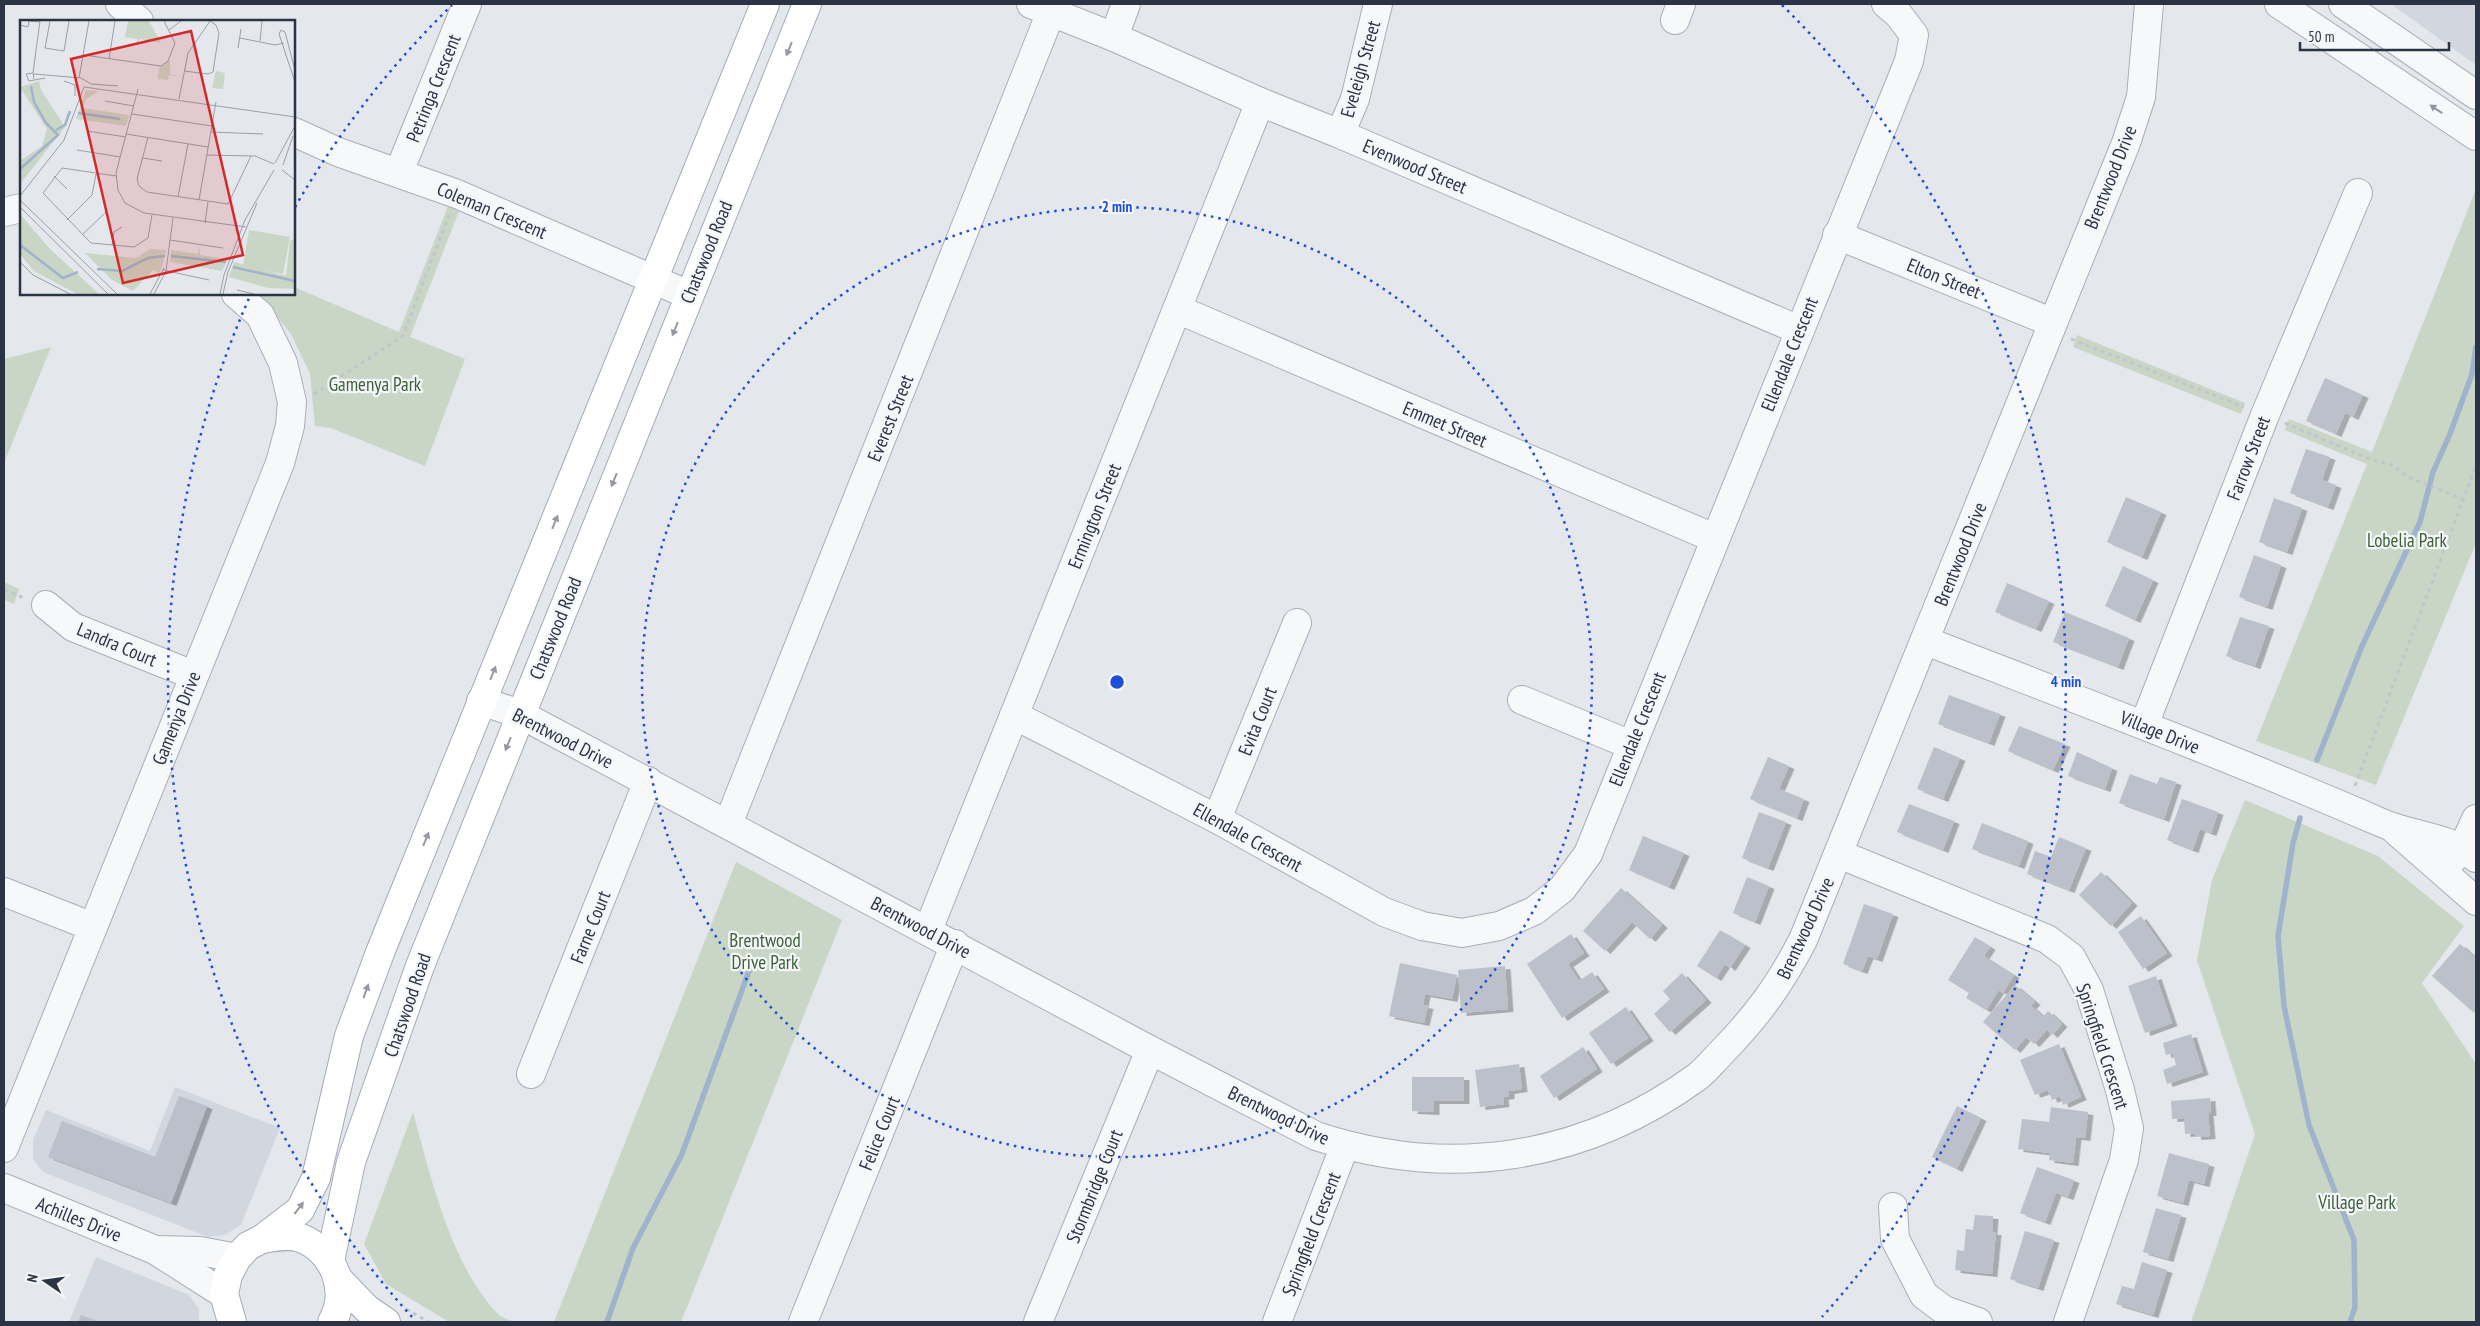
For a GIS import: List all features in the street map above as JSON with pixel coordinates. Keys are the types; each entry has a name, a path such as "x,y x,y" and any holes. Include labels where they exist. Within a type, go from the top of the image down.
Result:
{"main road":[{"name":"Chatswood Road","path":"229,1314 228,1274 236,1258 248,1246 262,1239 300,1210 316,1178 349,1036 381,950 655,280 765,4"},
{"name":"Chatswood Road","path":"332,1322 340,1300 334,1270 351,1162 420,966 689,294 808,4"},
{"name":"Chatswood Road","path":"262,1239 281,1235 300,1238 317,1247 334,1270"},
{"path":"334,1270 367,1309 386,1322"}],"street":[{"path":"120,4 138,20"},
{"name":"Petringa Crescent","path":"399,172 467,4"},
{"path":"1114,37 1126,4"},
{"name":"Eveleigh Street","path":"1340,134 1355,99 1378,4"},
{"name":"Ellendale Crescent","path":"1014,715 1217,819 1384,912 1422,926 1462,933 1499,926 1534,911 1562,889 1588,854 1630,745 1909,61 1914,36 1898,14 1886,4"},
{"name":"Brentwood Drive","path":"482,701 520,714 1301,1129 1345,1146 1400,1156 1443,1160 1524,1154 1584,1138 1644,1110 1698,1076 1746,1028 1782,981 1803,940 1926,641 2052,322 2126,143 2141,97 2149,4"},
{"path":"2279,4 2476,136"},
{"path":"2343,4 2476,95"},
{"name":"Evenwood Street","path":"1041,8 1114,37 1260,102 1340,134 1799,330"},
{"name":"Everest Street","path":"728,824 1041,8"},
{"name":"Ermington Street","path":"928,930 1260,102"},
{"name":"Coleman Crescent","path":"295,132 338,152 457,194 689,294"},
{"name":"Farrow Street","path":"2144,725 2265,415 2358,193"},
{"path":"4,212 20,208"},
{"name":"Elton Street","path":"1837,235 2052,322"},
{"name":"Gamenya Drive","path":"4,1148 280,463 290,426 292,402 283,363 260,315 237,295"},
{"name":"Emmet Street","path":"1177,309 1714,538"},
{"name":"Landra Court","path":"46,605 73,626 193,675"},
{"name":"Evita Court","path":"1217,819 1297,623"},
{"name":"Village Drive","path":"1926,641 2144,725 2393,828 2470,853"},
{"path":"1522,700 1630,745"},
{"name":"Farne Court","path":"531,1074 648,781"},
{"path":"2441,872 2470,853 2476,819"},
{"name":"Village Drive","path":"2393,828 2476,901"},
{"name":"Springfield Crescent","path":"1839,854 2047,939 2071,957 2089,990 2120,1090 2129,1128 2124,1160 2068,1322"},
{"path":"4,892 93,927"},
{"name":"Felice Court","path":"803,1322 955,944"},
{"name":"Stormbridge Court","path":"1038,1322 1150,1050"},
{"name":"Springfield Crescent","path":"1277,1322 1345,1146"},
{"name":"Achilles Drive","path":"4,1188 155,1250 229,1314"},
{"path":"1893,1207 1895,1239 1924,1295 1944,1310 1978,1322"},
{"name":"Achilles Drive","path":"155,1250 200,1251 236,1258"}],"path":[{"path":"292,402 317,393 403,336 457,194"},
{"path":"2052,322 2070,339 2265,415 2367,458 2392,464 2408,477 2463,499"},
{"path":"2346,808 2476,466"}],"shaded area":[{"path":"2391,4 2476,4 2476,65"},
{"path":"175,1087 280,1128 241,1225 225,1235 208,1237 43,1172 33,1159 33,1140 46,1110 150,1151"},
{"path":"96,1257 189,1295 199,1309 199,1322 69,1322"}],"green space":[{"name":"Lobelia Park","path":"2476,189 2476,543 2376,785 2256,741 2367,464 2285,430 2289,419 2372,452"},
{"name":"Gamenya Park","path":"448,206 459,211 410,337 465,359 425,466 331,428 315,426 310,374 291,334 260,295 295,295 295,287 399,332"},
{"path":"2077,335 2245,403 2241,414 2073,347"},
{"path":"51,347 4,463 4,359"},
{"path":"4,582 19,589 14,604 4,600"},
{"name":"Village Park","path":"2245,800 2378,856 2464,926 2422,983 2476,1064 2476,1322 2191,1322 2255,1134 2197,960 2212,880"},
{"name":"Brentwood Drive Park","path":"736,862 842,920 681,1322 554,1322"},
{"path":"413,1112 444,1219 467,1271 498,1314 515,1322 449,1322 386,1284 364,1244"}],"building":[{"path":"2325,378 2363,395 2353,417 2345,413 2336,434 2306,421"},
{"path":"2306,449 2330,457 2322,480 2336,485 2328,507 2290,493"},
{"path":"2126,497 2161,512 2142,557 2107,542"},
{"path":"2274,498 2302,508 2287,552 2259,542"},
{"path":"2254,555 2281,565 2267,607 2239,597"},
{"path":"2123,566 2153,580 2135,620 2105,606"},
{"path":"2007,583 2049,601 2036,629 1995,612"},
{"path":"2065,612 2129,638 2118,667 2053,642"},
{"path":"2240,617 2269,626 2255,666 2226,656"},
{"path":"1949,695 2000,714 1989,743 1938,724"},
{"path":"2019,726 2065,744 2053,770 2008,751"},
{"path":"1934,747 1960,758 1943,799 1917,789"},
{"path":"2077,752 2112,768 2105,789 2068,776"},
{"path":"1768,757 1789,766 1779,789 1804,799 1797,818 1750,799"},
{"path":"2130,774 2157,784 2160,777 2176,782 2164,819 2119,803"},
{"path":"2182,799 2218,812 2211,833 2200,829 2193,850 2167,840"},
{"path":"1909,804 1954,821 1943,850 1897,832"},
{"path":"1759,812 1786,822 1768,868 1742,858"},
{"path":"1982,823 2028,841 2019,866 1972,849"},
{"path":"1643,836 1684,853 1669,887 1629,870"},
{"path":"2059,837 2086,848 2069,890 2027,874 2035,851 2051,857"},
{"path":"2101,872 2132,903 2111,926 2079,895"},
{"path":"1747,877 1769,886 1755,922 1733,913"},
{"path":"1621,888 1662,925 1650,939 1632,922 1605,951 1583,931"},
{"path":"1864,904 1893,914 1877,959 1868,956 1862,971 1843,964"},
{"path":"2141,916 2167,953 2143,969 2118,932"},
{"path":"1720,930 1745,945 1730,968 1725,964 1716,978 1697,966"},
{"path":"1571,934 1584,953 1568,964 1579,981 1592,972 1604,989 1562,1018 1527,964"},
{"path":"1975,937 1990,947 1984,956 2014,975 2003,993 1999,990 1986,1010 1966,998 1969,993 1948,980"},
{"path":"2460,944 2476,959 2476,1010 2474,1013 2432,976"},
{"path":"1400,963 1457,975 1452,999 1425,994 1423,1005 1428,1006 1424,1023 1389,1016"},
{"path":"1505,966 1508,1009 1461,1013 1458,970"},
{"path":"1682,973 1706,1000 1670,1032 1654,1014 1670,999 1663,991"},
{"path":"2156,976 2172,1023 2145,1033 2128,986"},
{"path":"2015,985 2035,1002 2031,1006 2043,1017 2048,1011 2062,1024 2052,1035 2047,1030 2034,1044 2026,1037 2015,1050 1983,1022"},
{"path":"1626,1007 1648,1038 1611,1064 1589,1033"},
{"path":"2191,1034 2203,1072 2167,1084 2163,1070 2176,1065 2173,1053 2166,1055 2163,1043"},
{"path":"2059,1044 2081,1097 2063,1105 2060,1096 2052,1100 2048,1090 2035,1095 2020,1060"},
{"path":"1583,1047 1597,1069 1554,1098 1540,1076"},
{"path":"1519,1064 1522,1089 1509,1091 1509,1096 1503,1097 1504,1104 1480,1107 1475,1070"},
{"path":"1412,1077 1464,1077 1464,1101 1434,1101 1434,1112 1412,1111"},
{"path":"179,1096 207,1106 171,1203 48,1157 62,1121 155,1157"},
{"path":"2210,1098 2211,1113 2208,1113 2210,1136 2196,1137 2195,1133 2185,1134 2184,1118 2172,1119 2171,1101"},
{"path":"1957,1106 1981,1118 1957,1169 1932,1157"},
{"path":"2051,1107 2088,1112 2085,1138 2076,1137 2073,1163 2049,1160 2050,1153 2018,1149 2022,1119 2049,1122"},
{"path":"2169,1153 2209,1164 2204,1184 2189,1180 2183,1203 2157,1196"},
{"path":"2037,1167 2074,1180 2068,1197 2056,1193 2045,1222 2020,1213"},
{"path":"2156,1208 2181,1215 2168,1259 2143,1252"},
{"path":"1975,1215 1993,1216 1992,1232 1996,1232 1992,1274 1955,1270 1957,1250 1964,1251 1966,1229 1973,1230"},
{"path":"2025,1231 2054,1240 2038,1288 2010,1279"},
{"path":"2142,1262 2167,1270 2153,1315 2116,1304 2122,1286 2134,1289"},
{"path":"81,1315 100,1322 78,1322"}],"waterway":[{"path":"2317,760 2362,646 2420,522 2433,472 2450,434 2472,374 2476,347"},
{"path":"2300,818 2293,843 2278,936 2284,1006 2309,1125 2354,1240 2355,1307 2350,1322"},
{"path":"607,1322 633,1248 682,1154 753,960"}]}
